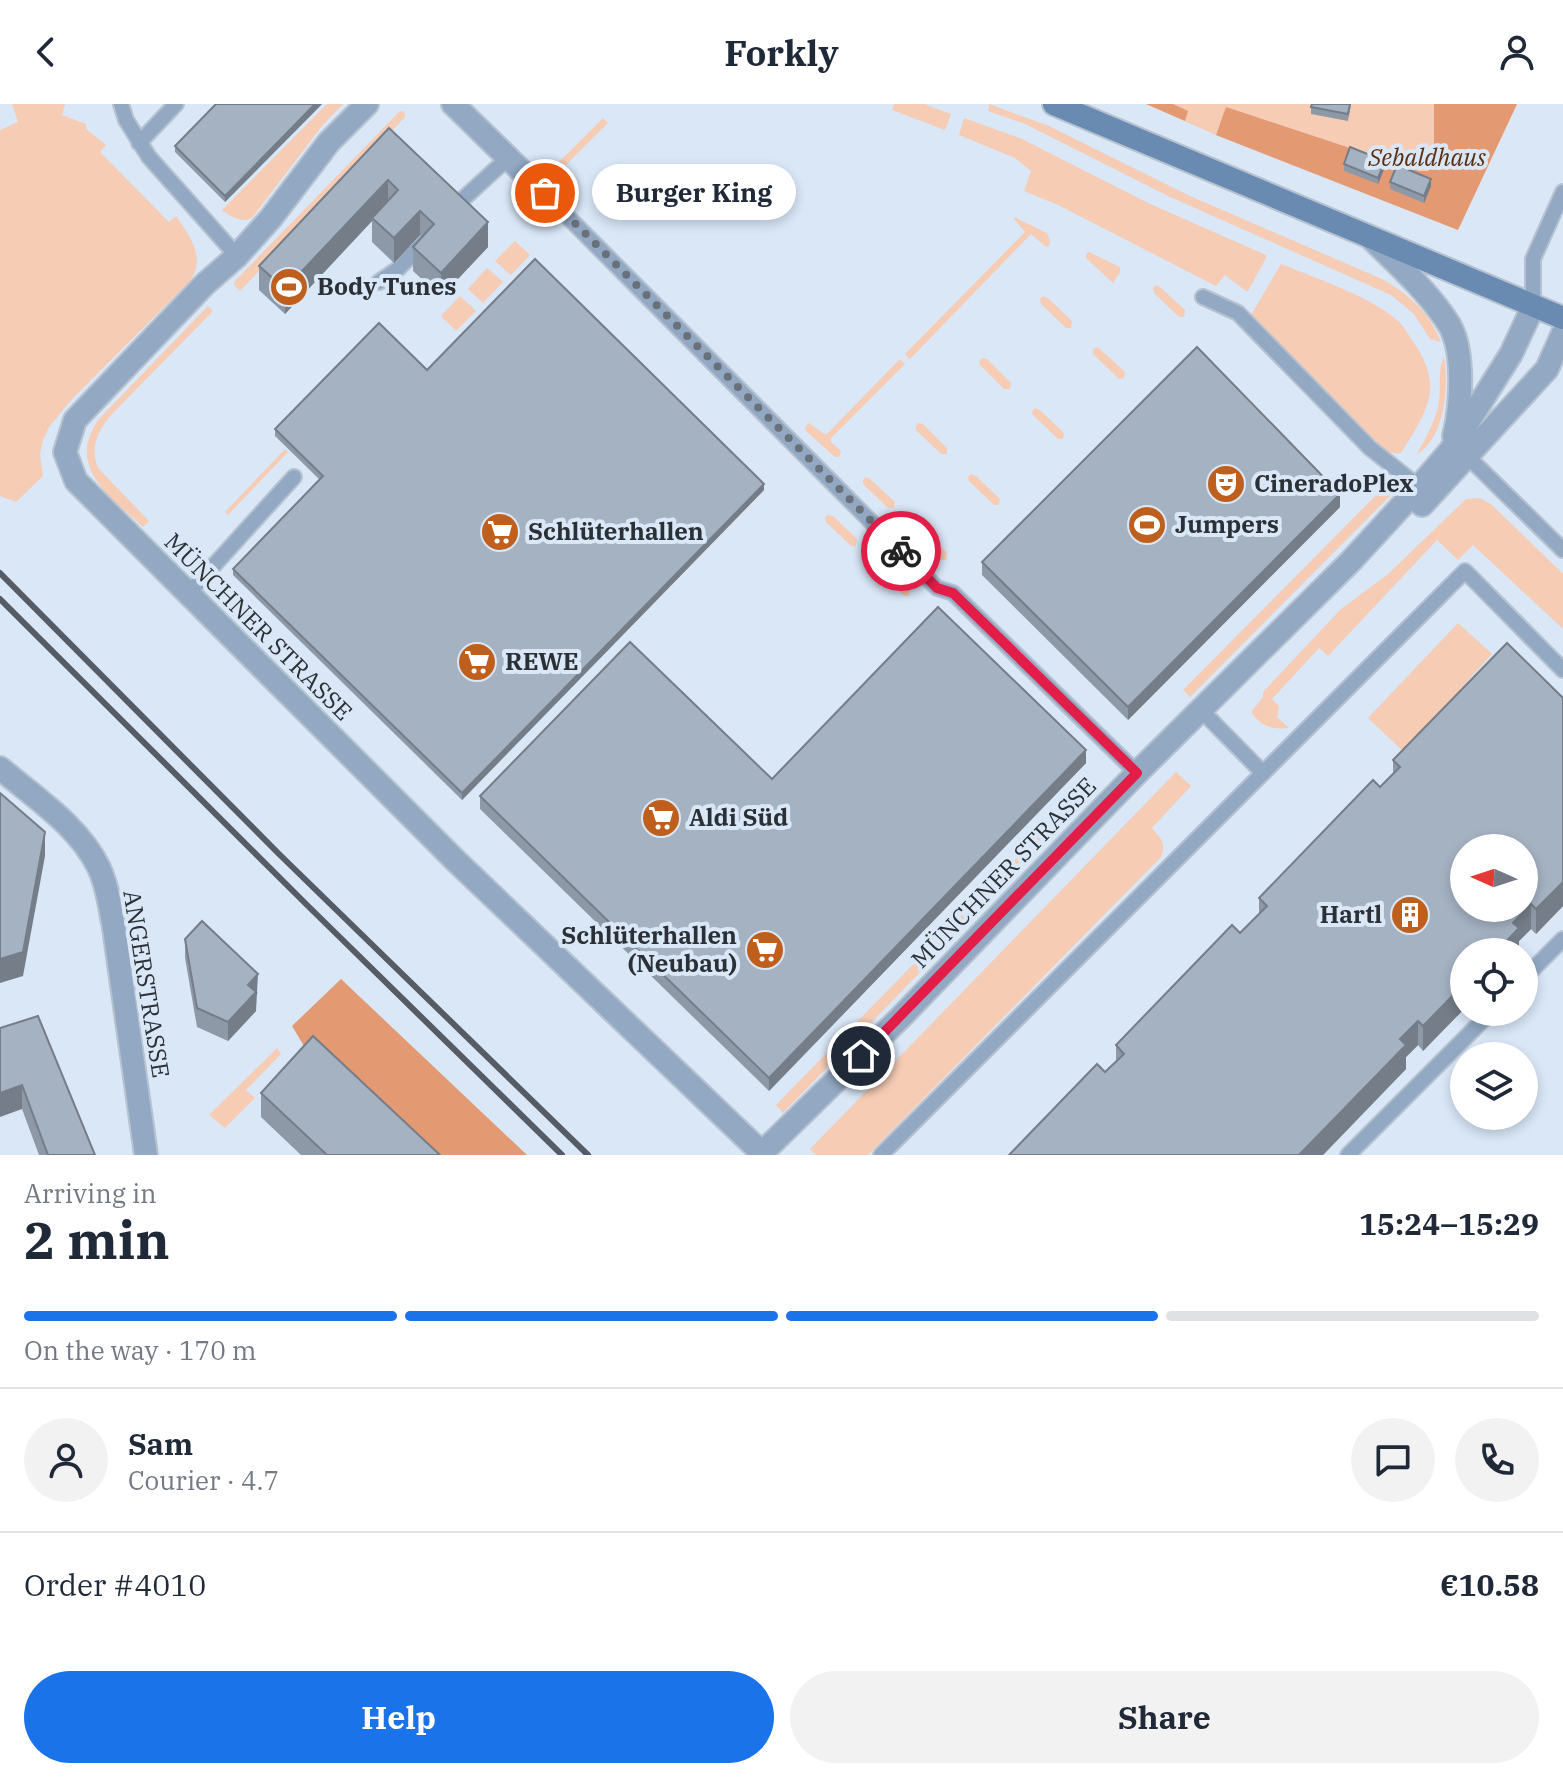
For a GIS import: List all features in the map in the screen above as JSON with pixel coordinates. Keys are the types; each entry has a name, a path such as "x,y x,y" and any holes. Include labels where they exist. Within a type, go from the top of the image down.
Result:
{"main road":[{"name":"MÜNCHNER STRASSE","path":"1054,104 1563,318"}],"street":[{"name":"MÜNCHNER STRASSE","path":"367,104 316,158 271,218 237,256 205,284 75,420 65,452 76,481 188,594 456,861 763,1154 901,1017 1137,773 1351,561 1419,487 1459,454 1547,369 1563,333"},
{"path":"453,104 540,189"},
{"name":"MÜNCHNER STRASSE","path":"1371,238 1425,293 1450,327 1456,341 1461,387 1459,454"},
{"name":"MÜNCHNER STRASSE","path":"1351,561 1378,552 1459,454 1533,307"},
{"name":"ANGERSTRASSE","path":"0,768 76,835 100,871 114,928 146,1155"}],"lane":[{"path":"121,104 126,120 149,157 237,256"},
{"path":"139,143 176,104"},
{"path":"450,211 508,158"},
{"path":"540,189 937,588 953,593 1137,773"},
{"path":"1533,307 1533,259 1563,192"},
{"path":"379,282 398,269 426,240"},
{"path":"1203,297 1238,313 1370,448 1419,487"},
{"path":"1459,454 1563,550"},
{"path":"188,594 294,477"},
{"path":"881,1155 1465,571 1563,670"},
{"path":"1201,710 1263,773"},
{"path":"1538,964 1563,939"},
{"path":"1348,1155 1477,1026"}],"green space":[{"path":"12,104 65,104 62,115 86,124 86,129 106,145 100,152 169,222 176,216 191,240 197,265 189,282 72,399 49,427 40,455 43,476 16,502 0,496 0,130 18,122"},
{"path":"327,104 343,104 322,126 252,218 236,218 222,210"},
{"path":"894,104 924,104 951,114 945,130 892,110"},
{"path":"989,104 1049,126 1190,196 1382,279 1418,305 1441,342 1430,339 1414,314 1391,295 1168,196 1025,124 988,111"},
{"name":"Sebaldhaus","path":"1146,104 1517,104 1458,230 1216,135"},
{"path":"403,111 405,117 240,291 234,285 235,281"},
{"path":"603,118 608,123 556,175 551,170"},
{"path":"964,118 1022,139 1148,203 1266,255 1266,258 1248,291 1225,275 1216,286 1058,205 1024,191 1031,171 1015,158 959,135"},
{"path":"1014,217 1047,233 1049,246 1046,247 1031,234 910,359 905,354 1025,232"},
{"path":"515,241 530,255 511,275 495,261"},
{"path":"1089,252 1120,267 1113,283 1086,258"},
{"path":"1281,264 1374,304 1401,323 1416,346 1428,370 1430,391 1421,419 1401,453 1385,451 1251,315"},
{"path":"487,268 503,282 483,303 468,289"},
{"path":"1156,285 1185,310 1184,317 1179,317 1154,293"},
{"path":"460,296 476,311 456,331 441,316"},
{"path":"1043,296 1072,321 1071,328 1066,328 1041,304"},
{"path":"208,306 213,311 111,415 96,440 98,468 149,521 143,527 117,504 96,479 89,466 87,451 90,436 99,419"},
{"path":"1096,347 1125,372 1124,378 1119,379 1093,354"},
{"path":"1444,357 1446,382 1443,410 1434,436 1417,454 1436,413"},
{"path":"982,358 987,359 1011,383 1010,389 1004,389 980,365"},
{"path":"900,359 905,364 831,438 831,442 841,451 839,457 835,457 806,431 809,423 827,434"},
{"path":"1035,408 1064,433 1063,439 1058,439 1033,415"},
{"path":"918,423 923,424 947,448 947,454 941,454 916,430"},
{"path":"285,449 288,452 228,515 225,512"},
{"path":"971,474 1000,499 999,505 994,505 969,481"},
{"path":"866,477 895,502 894,508 888,508 863,484"},
{"path":"1389,482 1392,494 1190,697 1183,690"},
{"path":"1480,498 1492,505 1563,574 1563,629 1473,545 1458,560 1437,540 1328,656 1319,648 1272,699 1279,706 1277,717 1289,728 1267,726 1255,717 1251,712 1263,697 1263,692 1341,609 1387,575 1466,499"},
{"path":"828,515 833,516 857,539 856,546 851,546 826,522"},
{"path":"918,528 923,529 947,553 946,560 941,560 916,535"},
{"path":"881,565 910,590 909,596 904,596 878,572"},
{"path":"1458,623 1492,654 1404,752 1368,718"},
{"path":"1176,772 1191,786 1152,828 1163,844 1161,857 868,1155 816,1155 810,1149"},
{"path":"1043,831 1050,839 783,1113 776,1105"},
{"path":"277,1048 281,1054 246,1090 255,1098 225,1128 209,1115"}],"shaded area":[{"path":"1146,104 1173,104 1188,111 1185,121"},
{"name":"Sebaldhaus","path":"1434,104 1517,104 1458,230 1216,135 1226,107 1419,171 1428,171 1434,166"},
{"path":"341,979 527,1155 414,1155 313,1061 292,1026"}],"building":[{"path":"216,104 315,104 225,196 175,146"},
{"path":"1312,104 1350,104 1348,114 1311,107"},
{"path":"389,128 488,222 441,273 413,247 434,224 420,211 394,238 372,218 398,190 388,180 285,289 259,266"},
{"path":"1350,147 1385,161 1378,178 1344,164"},
{"path":"1397,165 1431,179 1424,196 1390,182"},
{"name":"Schlüterhallen","path":"535,259 764,484 462,793 233,569 323,476 275,429 379,323 427,370"},
{"path":"1197,347 1340,494 1128,707 982,562"},
{"name":"Schlüterhallen (Neubau)","path":"938,607 1086,750 769,1078 480,796 630,642 772,779"},
{"name":"Hartl","path":"1507,643 1563,698 1563,882 1538,907 1538,834 1450,834 1450,922 1514,922 1519,928 1509,938 1450,938 1450,998 1423,1026 1418,1021 1400,1039 1406,1045 1299,1155 1009,1155 1097,1064 1105,1072 1124,1054 1116,1045 1232,925 1240,933 1267,906 1259,898 1373,780 1380,787 1400,767 1393,760"},
{"path":"0,793 45,832 23,952 0,959"},
{"path":"202,921 258,974 248,985 256,992 228,1022 197,1008 185,939"},
{"path":"38,1016 95,1155 48,1155 22,1085 0,1093 0,1028"},
{"path":"313,1036 440,1155 327,1155 261,1093"}],"railway":[{"path":"0,573 279,854 588,1155"},
{"path":"0,599 562,1155"}],"way so far":[{"path":"545,193 901,551"}],"place":[{"name":"Burger King","path":"545,193"},
{"name":"Body Tunes","path":"289,287"},
{"name":"CineradoPlex","path":"1226,484"},
{"name":"Jumpers","path":"1147,525"},
{"name":"Schlüterhallen","path":"500,532"},
{"name":"REWE","path":"477,662"},
{"name":"Aldi Süd","path":"661,818"},
{"name":"Hartl","path":"1410,915"},
{"name":"Schlüterhallen (Neubau)","path":"765,950"}],"route":[{"path":"861,1056 1137,773 953,593 937,588 901,551"}]}
